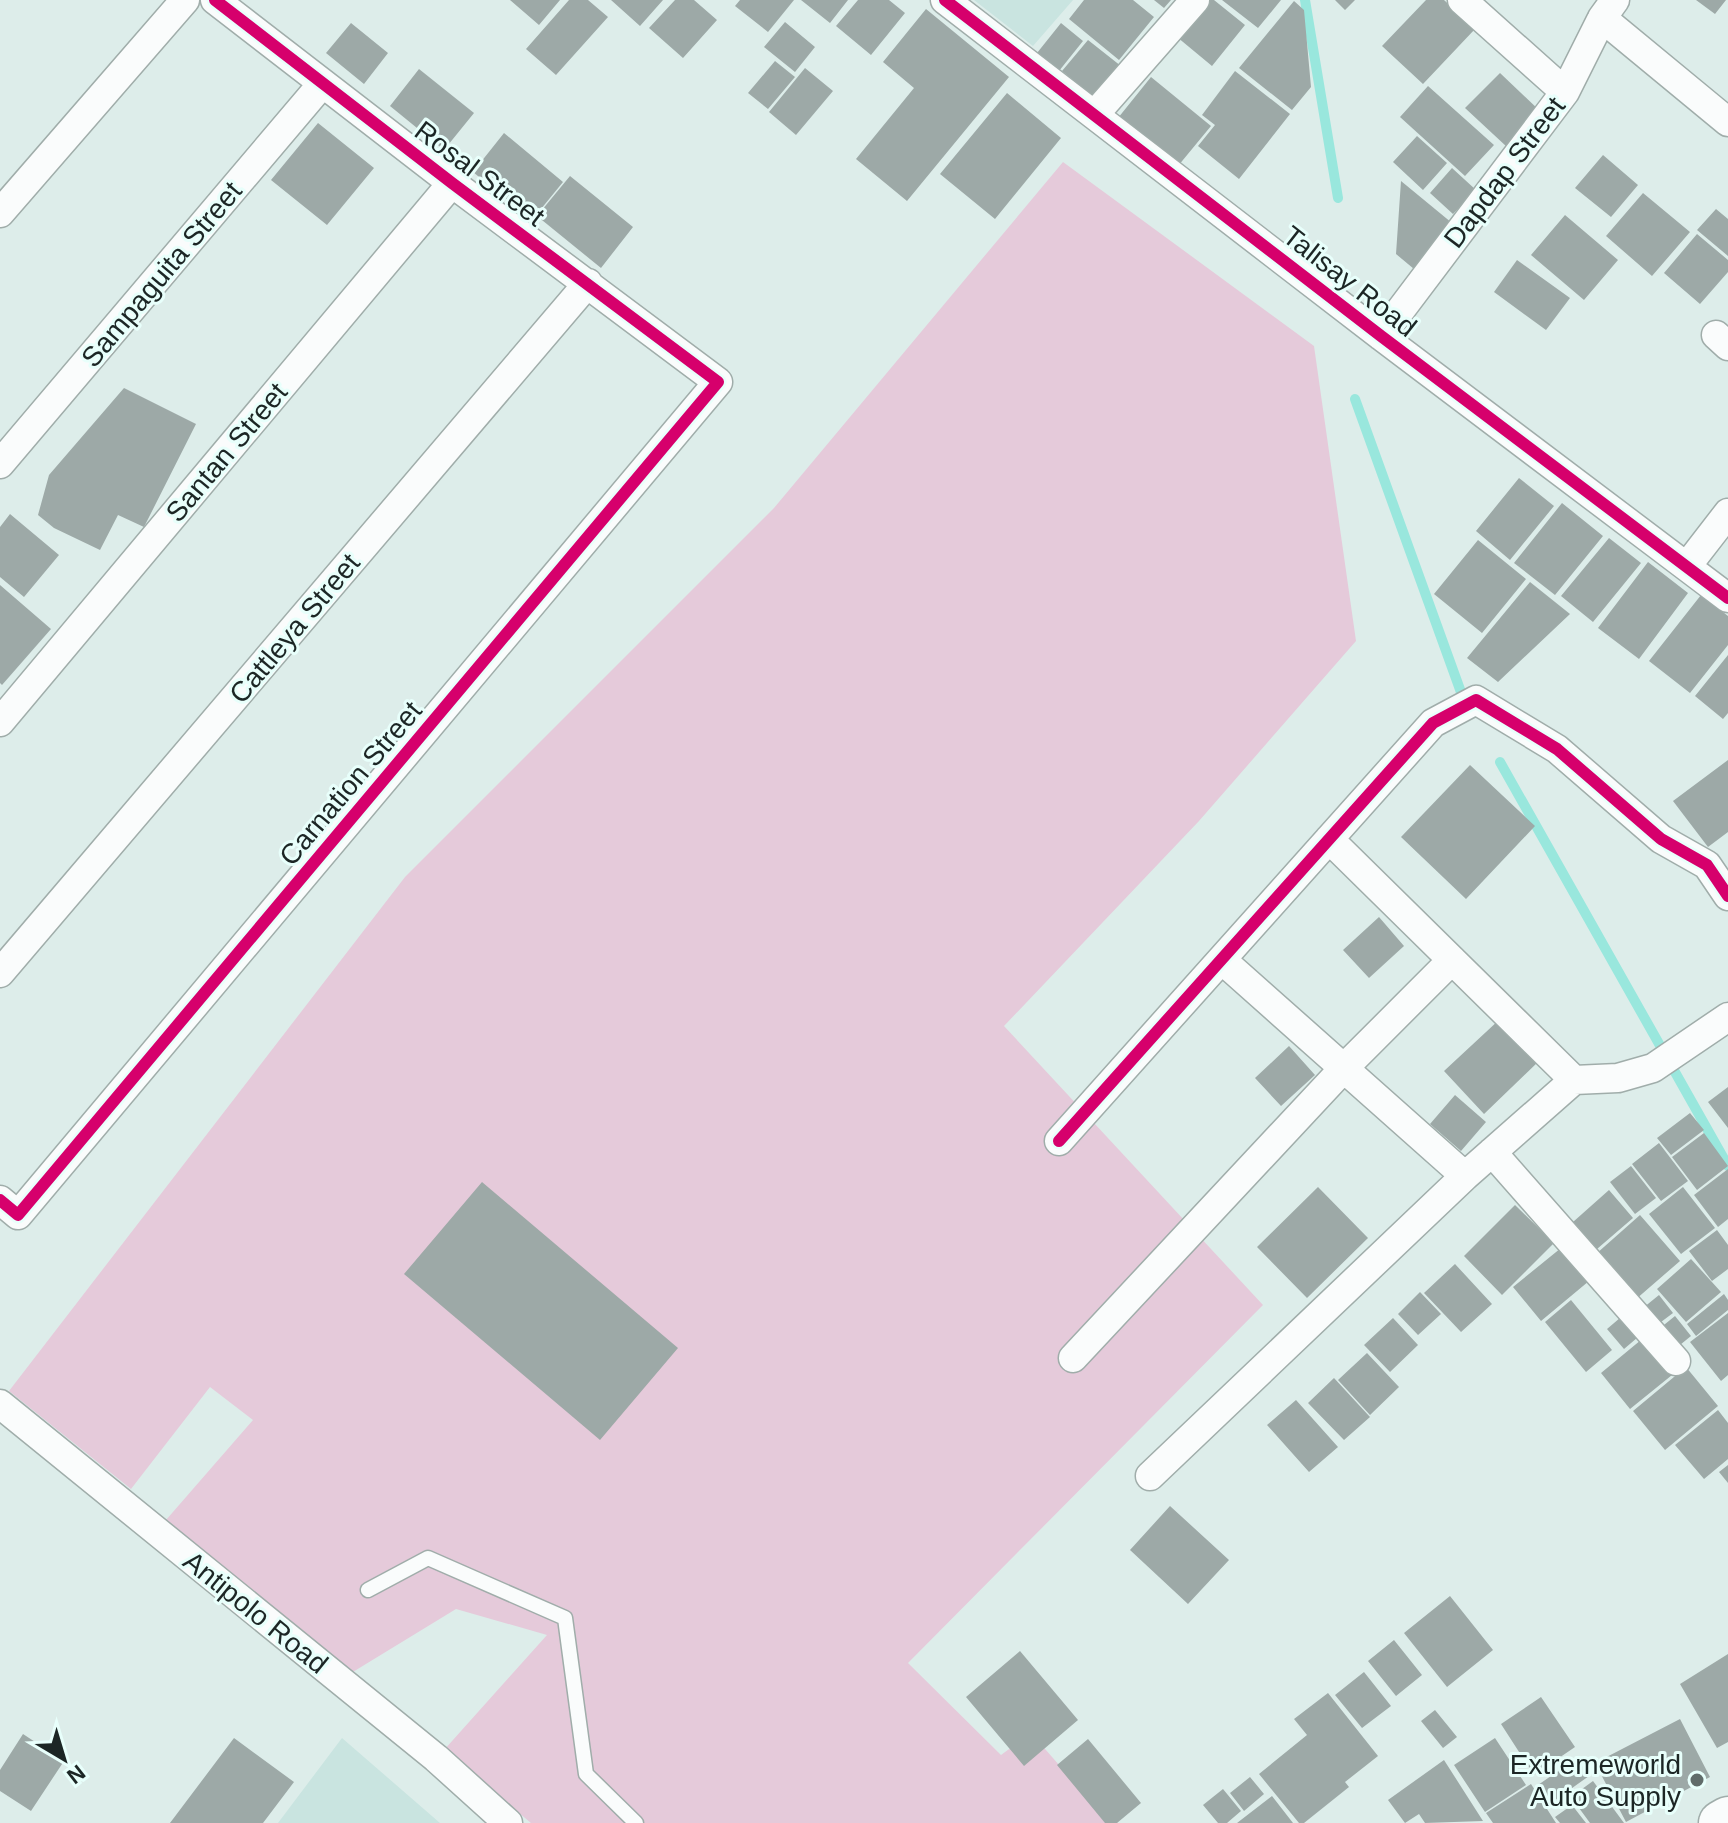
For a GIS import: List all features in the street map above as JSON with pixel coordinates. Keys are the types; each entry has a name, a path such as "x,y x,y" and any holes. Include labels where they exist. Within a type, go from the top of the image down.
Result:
{"main road":[{"path":"1721,1823 1728,1819"}],"street":[{"path":"0,213 185,0"},
{"name":"Rosal Street","path":"215,0 718,382"},
{"name":"Talisay Road","path":"945,0 1728,598"},
{"path":"1095,114 1195,0"},
{"path":"1462,0 1565,92"},
{"path":"1608,9 1722,105"},
{"name":"Dapdap Street","path":"1381,336 1565,92 1608,9"},
{"name":"Sampaguita Street","path":"0,464 322,84"},
{"name":"Santan Street","path":"0,722 452,183"},
{"name":"Cattleya Street","path":"0,973 588,283"},
{"name":"Carnation Street","path":"9,1207 718,382"},
{"path":"1687,566 1728,513"},
{"path":"1059,1141 1433,723 1476,700 1557,749 1661,839 1707,865 1728,896"},
{"path":"1329,839 1574,1080"},
{"path":"1222,960 1465,1176"},
{"path":"1073,1358 1344,1068 1452,960"},
{"path":"1150,1476 1465,1176 1574,1080 1618,1078 1653,1068 1728,1017"},
{"path":"1492,1152 1676,1361"},
{"name":"Antipolo Road","path":"0,1404 436,1758 508,1823"}],"lane":[{"path":"368,1590 428,1558 565,1618 586,1774 636,1823"}],"shaded area":[{"path":"974,0 1073,0 1033,46"},
{"path":"1063,162 1314,346 1356,641 1199,821 1004,1026 1263,1305 908,1663 1001,1755 1031,1733 1110,1823 531,1823 444,1750 547,1635 456,1609 343,1678 166,1520 253,1420 210,1387 131,1489 9,1391 405,877 774,508"},
{"path":"342,1738 440,1823 278,1823"}],"building":[{"path":"510,0 560,0 539,25"},
{"path":"569,0 588,0 608,17 556,75 526,49"},
{"path":"611,0 663,0 640,26"},
{"path":"675,0 694,0 717,20 683,58 649,28"},
{"path":"740,0 794,0 768,32 735,6"},
{"path":"801,0 848,0 830,23"},
{"path":"858,0 889,0 905,13 871,55 836,26"},
{"path":"1084,0 1133,0 1154,17 1119,60 1069,19"},
{"path":"1154,0 1171,0 1164,8"},
{"path":"1207,0 1214,0 1245,25 1212,66 1177,37"},
{"path":"1222,0 1281,0 1258,28"},
{"path":"1335,0 1355,0 1345,10"},
{"path":"1426,0 1444,0 1475,29 1423,84 1382,46"},
{"path":"1696,0 1726,0 1715,14"},
{"path":"1294,1 1304,10 1311,87 1292,110 1239,68"},
{"path":"926,9 1009,77 907,201 856,159 914,88 883,62"},
{"path":"785,22 815,47 795,72 764,47"},
{"path":"351,23 388,53 364,84 326,53"},
{"path":"1061,23 1083,41 1059,71 1037,53"},
{"path":"1088,40 1126,70 1100,102 1062,71"},
{"path":"775,61 795,77 768,109 748,93"},
{"path":"805,68 833,91 796,135 769,112"},
{"path":"419,69 474,113 444,150 390,106"},
{"path":"1235,71 1290,114 1239,179 1198,146 1215,125 1202,115"},
{"path":"1500,73 1541,112 1507,147 1465,108"},
{"path":"1151,77 1211,126 1178,166 1118,118"},
{"path":"1428,86 1494,145 1465,176 1400,117"},
{"path":"1007,93 1061,138 995,219 940,174"},
{"path":"318,123 374,168 327,225 271,180"},
{"path":"504,133 563,182 532,220 473,172"},
{"path":"1417,136 1447,163 1423,190 1393,162"},
{"path":"1603,155 1638,185 1611,217 1575,188"},
{"path":"1452,168 1476,190 1453,214 1430,193"},
{"path":"570,176 633,227 601,268 537,216"},
{"path":"1401,181 1452,223 1414,269 1396,254"},
{"path":"1643,193 1690,232 1652,276 1606,236"},
{"path":"1716,209 1728,219 1728,256 1697,230"},
{"path":"1565,215 1618,260 1584,300 1531,255"},
{"path":"1697,234 1728,260 1728,272 1700,304 1664,273"},
{"path":"1517,260 1570,298 1546,330 1494,292"},
{"path":"124,388 196,424 144,527 118,515 100,550 54,528 38,515 49,475"},
{"path":"1519,478 1554,506 1510,560 1476,531"},
{"path":"1562,503 1603,536 1555,595 1514,563"},
{"path":"10,514 59,555 24,597 0,577 0,527"},
{"path":"1609,538 1641,563 1593,622 1561,596"},
{"path":"1478,540 1526,579 1482,633 1434,594"},
{"path":"1648,562 1688,593 1639,659 1598,628"},
{"path":"1530,582 1570,614 1498,682 1467,658"},
{"path":"0,585 51,629 2,685 0,683"},
{"path":"1701,595 1728,616 1728,645 1690,693 1649,661"},
{"path":"1728,655 1728,713 1723,719 1695,696"},
{"path":"1728,760 1728,832 1708,847 1673,801"},
{"path":"1470,765 1535,826 1466,899 1401,837"},
{"path":"1379,917 1404,946 1369,978 1343,950"},
{"path":"1500,1019 1539,1061 1484,1114 1444,1071"},
{"path":"1289,1046 1315,1075 1281,1106 1255,1078"},
{"path":"1728,1087 1728,1128 1708,1102"},
{"path":"1455,1095 1486,1122 1461,1151 1430,1124"},
{"path":"1690,1113 1704,1130 1671,1155 1657,1138"},
{"path":"1704,1133 1728,1166 1697,1190 1672,1157"},
{"path":"1659,1143 1688,1181 1661,1201 1632,1164"},
{"path":"1631,1166 1656,1198 1635,1214 1610,1182"},
{"path":"1728,1169 1728,1219 1718,1227 1694,1195"},
{"path":"482,1182 678,1348 600,1440 404,1274"},
{"path":"1318,1187 1368,1238 1307,1298 1257,1247"},
{"path":"1683,1187 1715,1228 1681,1254 1649,1214"},
{"path":"1609,1190 1633,1218 1597,1249 1573,1222"},
{"path":"1515,1205 1554,1243 1502,1295 1464,1256"},
{"path":"1640,1215 1680,1261 1635,1300 1596,1254"},
{"path":"1717,1230 1728,1245 1728,1269 1712,1281 1689,1251"},
{"path":"1561,1248 1589,1281 1541,1321 1513,1287"},
{"path":"1691,1259 1721,1292 1686,1322 1657,1289"},
{"path":"1455,1264 1492,1304 1461,1332 1424,1293"},
{"path":"1420,1292 1441,1314 1418,1335 1398,1314"},
{"path":"1724,1294 1728,1300 1728,1310 1696,1336 1687,1324"},
{"path":"1659,1295 1673,1313 1657,1325 1643,1308"},
{"path":"1571,1300 1612,1350 1586,1372 1545,1322"},
{"path":"1627,1312 1644,1332 1624,1349 1607,1329"},
{"path":"1728,1313 1728,1375 1721,1381 1690,1342"},
{"path":"1675,1316 1691,1336 1675,1349 1659,1329"},
{"path":"1393,1318 1418,1345 1390,1372 1364,1345"},
{"path":"1647,1335 1677,1371 1630,1409 1601,1373"},
{"path":"1367,1353 1399,1387 1370,1415 1338,1380"},
{"path":"1686,1367 1718,1406 1665,1450 1633,1411"},
{"path":"1334,1378 1370,1417 1344,1440 1308,1403"},
{"path":"1296,1400 1338,1447 1309,1472 1267,1425"},
{"path":"1718,1410 1728,1423 1728,1459 1704,1479 1675,1445"},
{"path":"1728,1465 1728,1483 1719,1472"},
{"path":"1170,1506 1229,1560 1188,1604 1130,1550"},
{"path":"1450,1596 1493,1650 1447,1687 1404,1633"},
{"path":"1394,1640 1422,1675 1396,1696 1368,1661"},
{"path":"1020,1651 1078,1720 1024,1766 966,1697"},
{"path":"1728,1654 1728,1742 1717,1748 1680,1684"},
{"path":"1364,1672 1391,1706 1362,1728 1335,1695"},
{"path":"1328,1693 1378,1756 1345,1782 1349,1787 1304,1823 1299,1823 1259,1774 1307,1735 1294,1719"},
{"path":"1541,1697 1575,1747 1534,1775 1501,1724"},
{"path":"1435,1710 1457,1737 1443,1748 1421,1721"},
{"path":"1680,1719 1710,1777 1626,1822 1595,1763"},
{"path":"23,1734 64,1761 31,1811 0,1791 0,1770"},
{"path":"234,1738 294,1782 263,1823 170,1823"},
{"path":"1495,1738 1526,1785 1485,1812 1454,1765"},
{"path":"1088,1739 1141,1803 1117,1823 1105,1823 1057,1765"},
{"path":"1577,1758 1589,1776 1551,1803 1538,1785"},
{"path":"1444,1760 1483,1821 1425,1823 1419,1814 1405,1823 1388,1800"},
{"path":"1250,1777 1264,1794 1244,1811 1230,1793"},
{"path":"1593,1781 1624,1823 1590,1823 1571,1797"},
{"path":"1531,1784 1556,1823 1493,1823 1486,1813"},
{"path":"1223,1789 1241,1811 1227,1823 1218,1823 1203,1805"},
{"path":"1272,1796 1293,1823 1237,1823"},
{"path":"1572,1805 1586,1823 1560,1823 1555,1817"}],"waterway":[{"path":"1305,0 1338,198"},
{"path":"1355,399 1462,695"},
{"path":"1500,762 1728,1166"}],"cycle path":[{"path":"0,1200 18,1215 718,382 215,0"},
{"path":"945,0 1728,598"},
{"path":"1059,1141 1433,723 1476,700 1557,749 1661,839 1707,865 1728,896"}],"place":[{"name":"Extremeworld Auto Supply","path":"1697,1780"}]}
